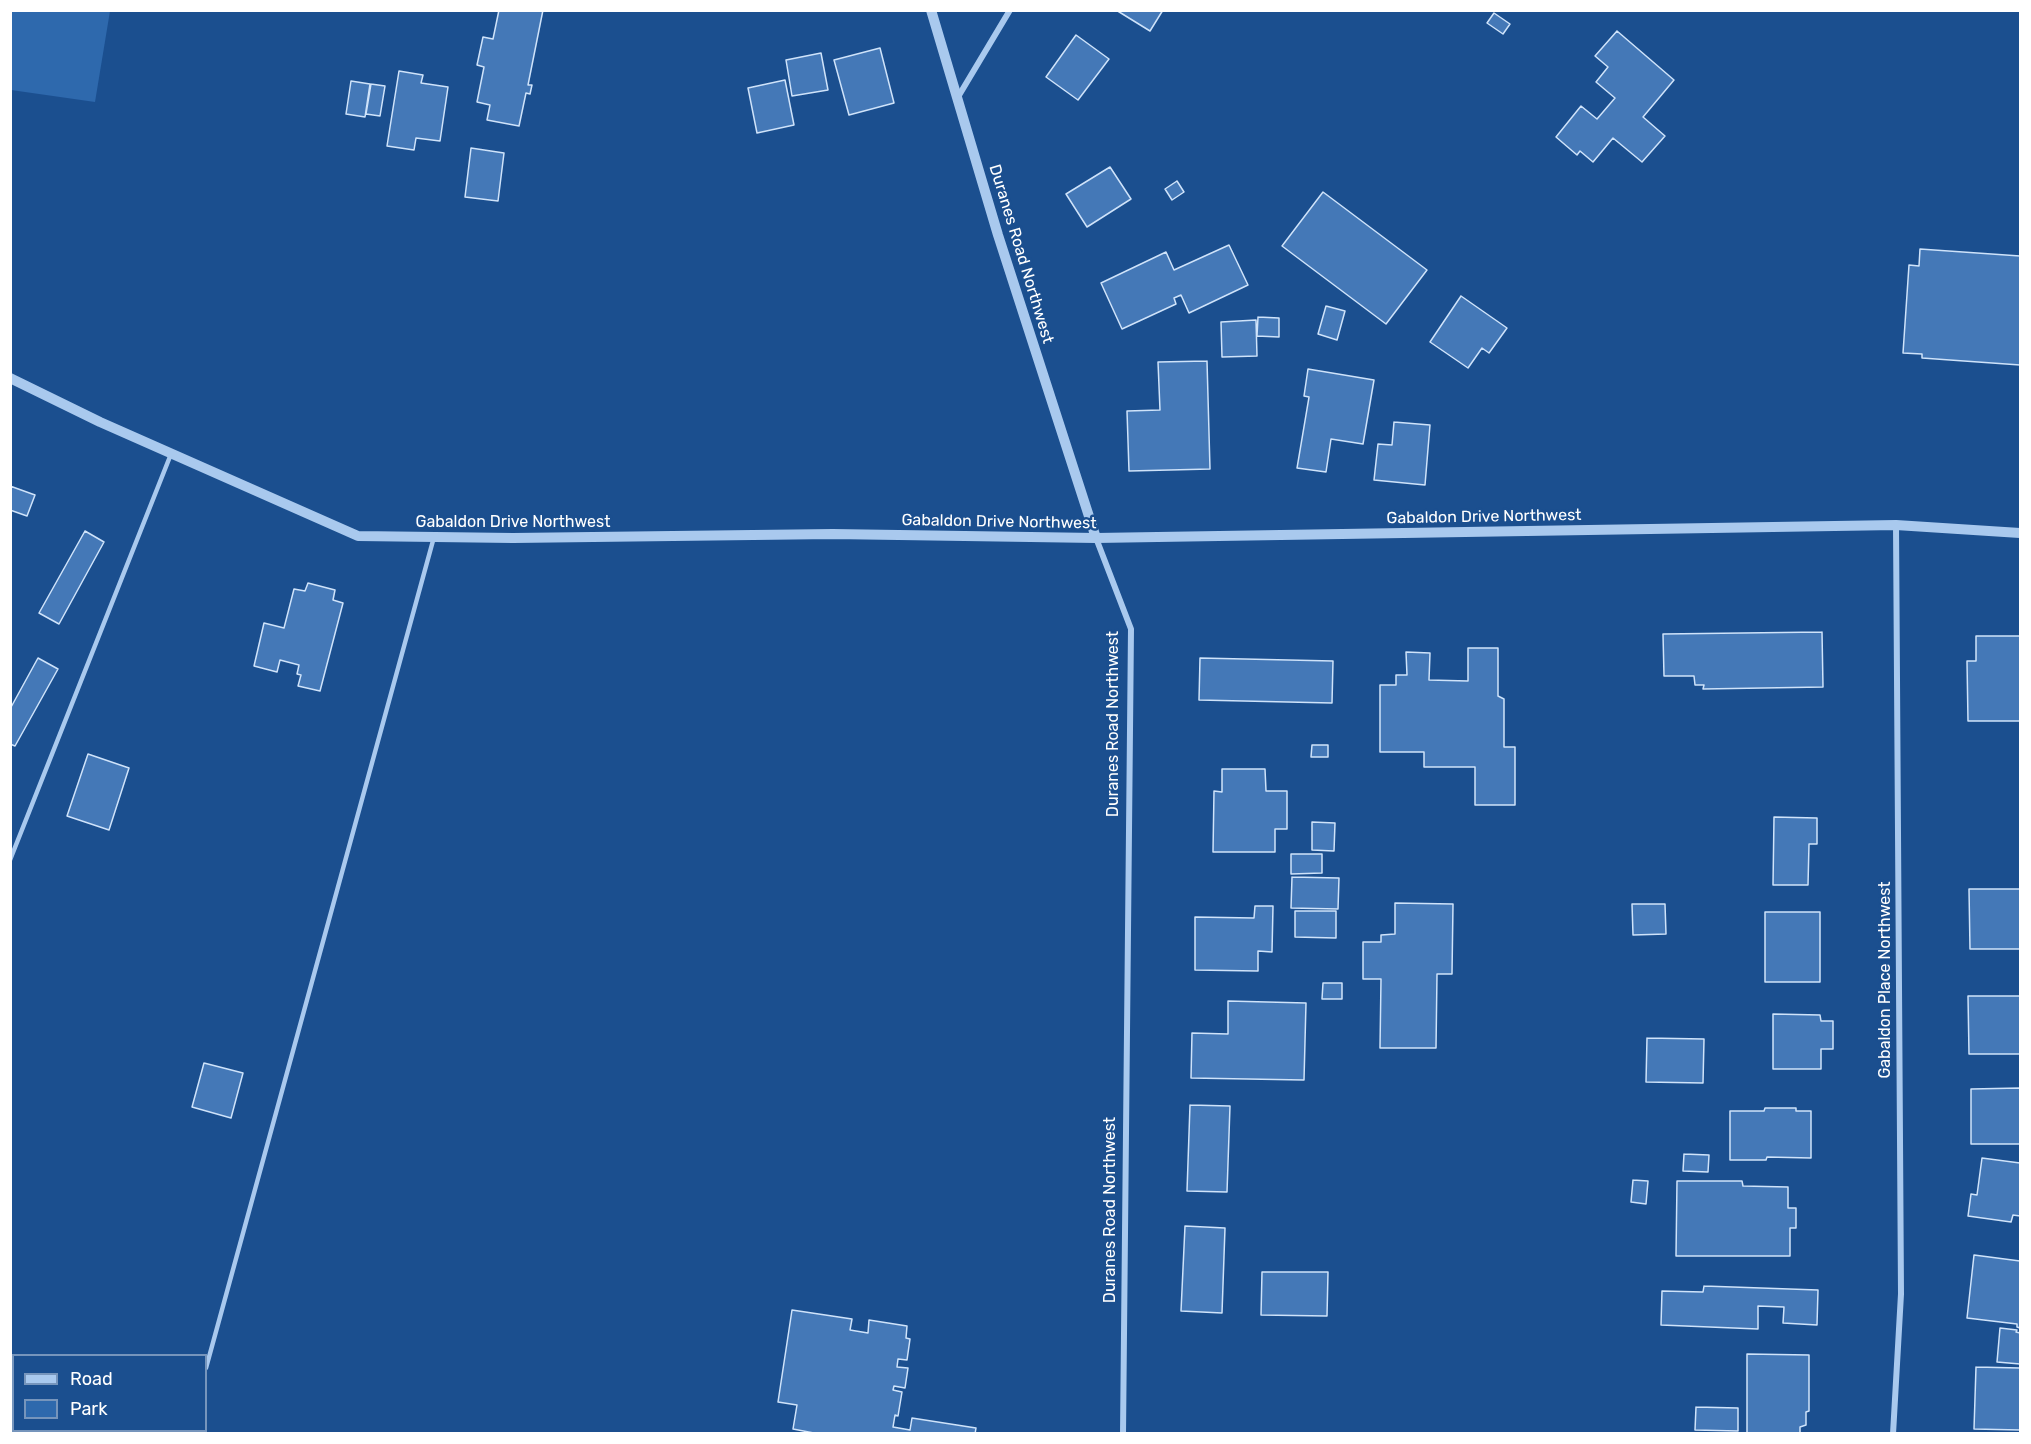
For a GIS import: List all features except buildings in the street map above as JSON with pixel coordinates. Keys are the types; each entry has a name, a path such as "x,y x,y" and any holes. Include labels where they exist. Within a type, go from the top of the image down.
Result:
{"street":[{"name":"Duranes Road Northwest","path":"931,10 998,235 1096,538 1131,629 1123,1434"},
{"path":"958,96 1010,10"},
{"name":"Gabaldon Drive Northwest","path":"10,378 100,422 358,536 513,538 833,534 1096,538 1896,525 2020,533"},
{"name":"Gabaldon Place Northwest","path":"1893,1434 1901,1294 1896,525"}],"lane":[{"path":"10,860 171,454"},
{"path":"207,1364 434,537"}],"green space":[{"path":"11,10 110,11 95,102 11,90"}]}
